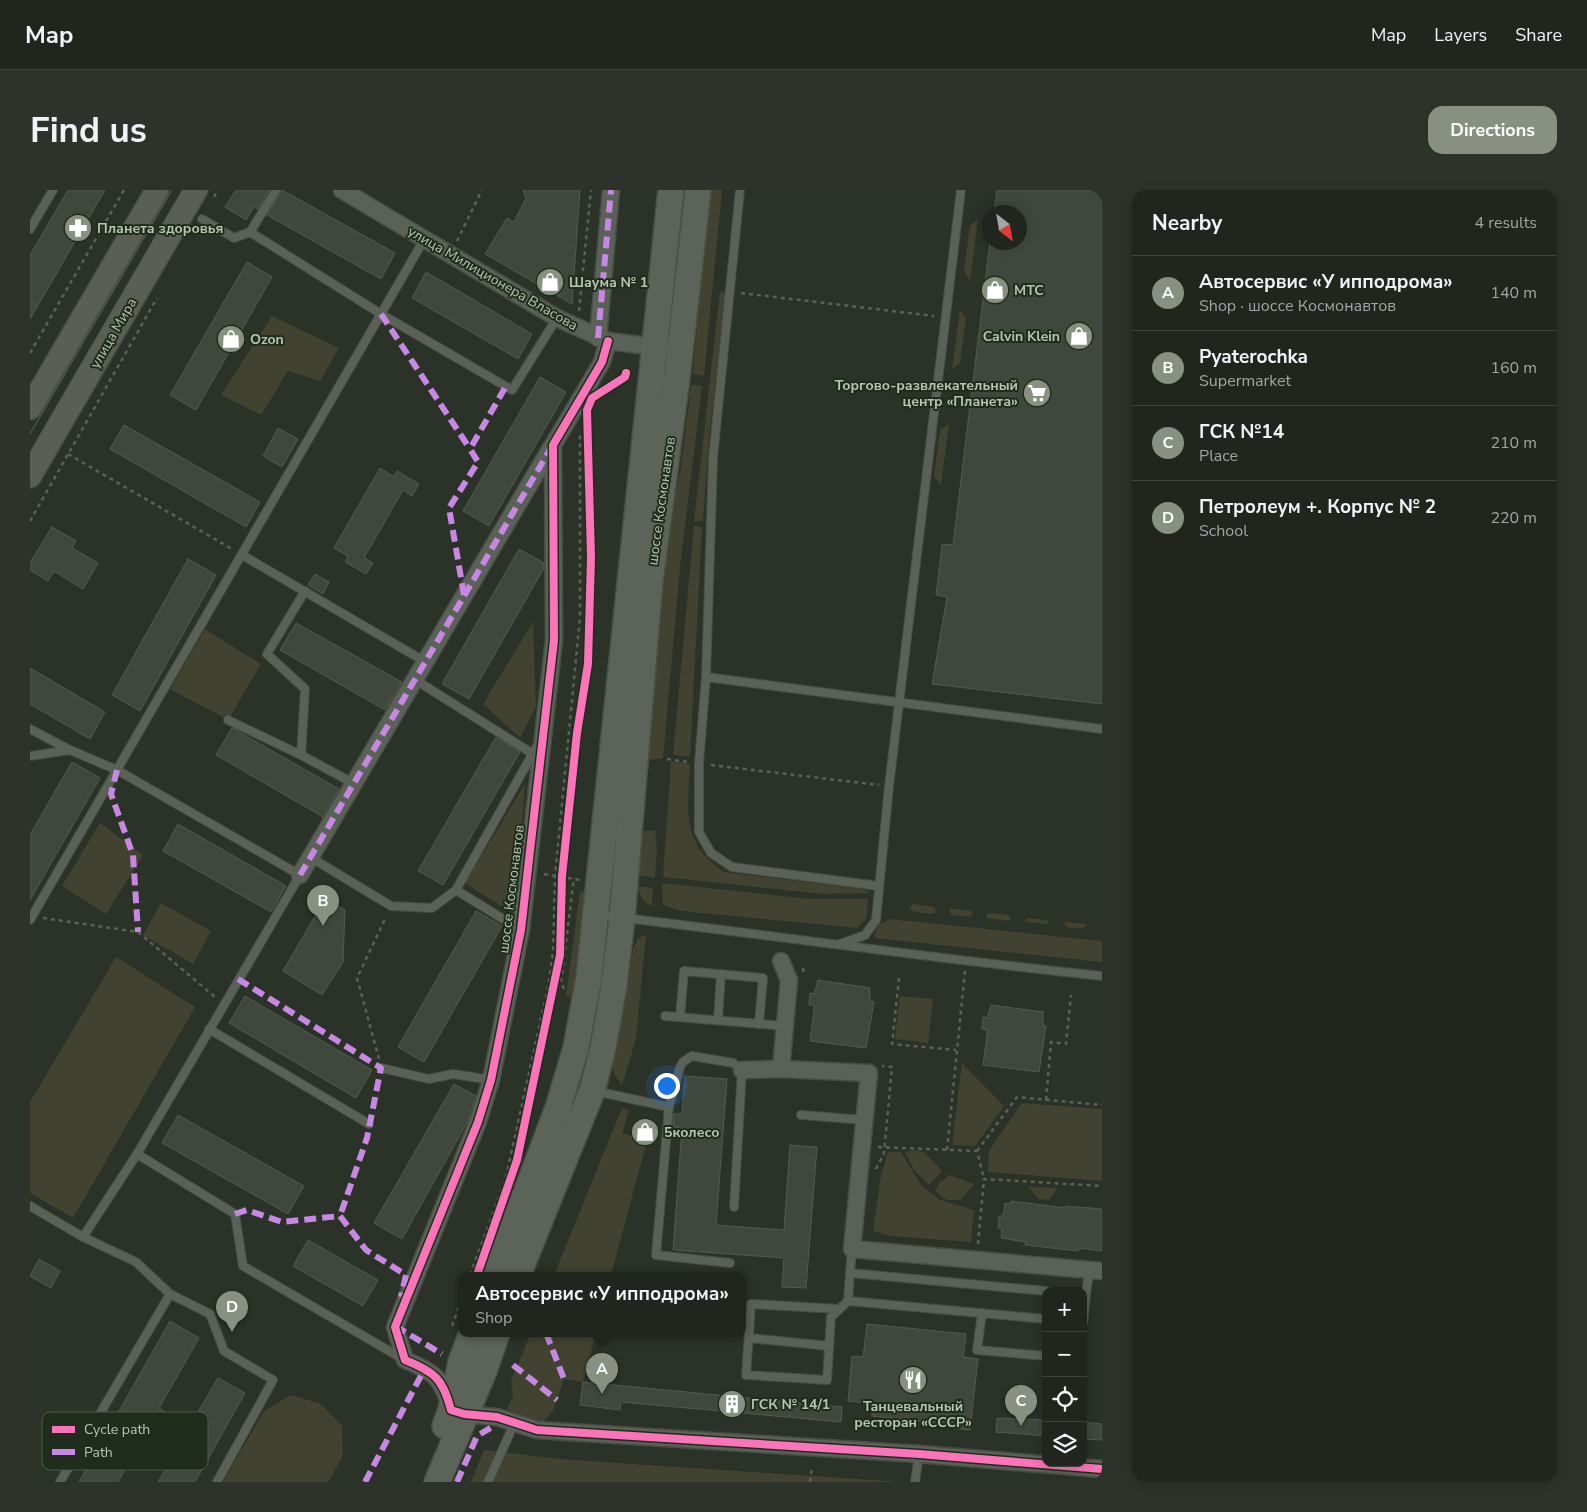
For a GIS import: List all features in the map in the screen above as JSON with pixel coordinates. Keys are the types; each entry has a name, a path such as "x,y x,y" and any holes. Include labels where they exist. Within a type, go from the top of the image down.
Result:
{"main road":[{"path":"30,408 157,190"},
{"name":"улица Мира","path":"30,476 196,190"},
{"name":"шоссе Космонавтов","path":"496,1272 554,1117 576,1048 589,977 670,190"},
{"name":"шоссе Космонавтов","path":"519,1272 592,1091 603,1048 614,985 622,918 650,581 680,350 698,190"},
{"path":"437,1482 458,1412 464,1337"},
{"path":"422,1482 458,1412 484,1371 497,1337"}],"street":[{"name":"улица Милиционера Власова","path":"342,190 557,318 603,339 680,350"},
{"name":"шоссе Космонавтов","path":"405,1360 395,1327 478,1122 491,1080 521,930 554,640 553,445 580,396 602,362 611,190"},
{"path":"300,875 424,661 553,445"},
{"path":"781,960 789,980 781,1069"},
{"path":"742,1070 781,1069 869,1073 852,1249 1095,1270"},
{"path":"405,1360 430,1371 446,1389 458,1412 497,1417 537,1430 919,1454 1102,1469"}],"lane":[{"path":"30,229 53,190"},
{"path":"202,219 234,238 250,232 276,190"},
{"path":"740,190 713,458 706,677 699,763 699,832 705,846 720,861 739,869 879,886"},
{"path":"840,944 860,938 872,927 876,920 889,786 960,190"},
{"path":"250,232 381,314 512,390 557,318"},
{"path":"31,918 425,238"},
{"path":"242,555 424,661"},
{"path":"301,755 305,689 267,654 305,591"},
{"path":"706,677 1102,729"},
{"path":"414,679 533,754"},
{"path":"228,720 301,755 353,783"},
{"path":"30,729 70,750 117,770 300,875 137,1154 83,1237"},
{"path":"310,857 391,906 432,908 456,890 542,738"},
{"path":"30,756 70,750"},
{"path":"456,890 521,930"},
{"path":"596,914 840,944 966,962 1102,976"},
{"path":"680,1017 684,970 763,978 758,1024"},
{"path":"718,1020 721,974"},
{"path":"665,1016 785,1026"},
{"path":"209,1030 369,1124"},
{"path":"730,1263 656,1255 669,1106 678,1074 687,1058 696,1056 733,1063 742,1070 734,1207"},
{"path":"381,1068 429,1079 453,1074 491,1080"},
{"path":"592,1091 669,1106"},
{"path":"801,1115 865,1120"},
{"path":"137,1154 235,1214 243,1266 405,1360"},
{"path":"30,1206 83,1237 136,1262 170,1294 210,1314 224,1351 274,1380 217,1482"},
{"path":"839,1310 751,1304 746,1375 827,1380 831,1317 839,1310 848,1301 852,1249"},
{"path":"1087,1288 1095,1270"},
{"path":"850,1273 1042,1291"},
{"path":"101,1412 170,1294"},
{"path":"848,1301 1042,1319"},
{"path":"982,1314 977,1350 1042,1356"},
{"path":"749,1338 829,1346"},
{"path":"488,1482 514,1424"},
{"path":"915,1482 919,1454"},
{"path":"60,1482 67,1470"}],"path":[{"path":"30,353 124,190"},
{"path":"202,219 218,190"},
{"path":"456,242 482,190"},
{"path":"579,312 591,190"},
{"path":"731,292 946,318"},
{"path":"30,521 159,294"},
{"path":"471,1272 505,1181 548,987 553,952 555,876 580,617 580,396"},
{"path":"588,430 589,479"},
{"path":"68,454 242,555"},
{"path":"479,1272 517,1160 560,955 562,876 578,724"},
{"path":"667,758 889,786"},
{"path":"562,876 580,880"},
{"path":"564,989 561,982 574,878"},
{"path":"381,1068 357,978 391,906"},
{"path":"31,918 138,932 224,1005"},
{"path":"947,1150 966,962"},
{"path":"803,974 804,964"},
{"path":"899,978 892,1044 957,1050"},
{"path":"1046,1100 1051,1042 1066,1044 1071,995"},
{"path":"873,1066 892,1067 885,1147 873,1177"},
{"path":"977,1151 1017,1097 1102,1105"},
{"path":"862,1148 885,1147 977,1151"},
{"path":"977,1151 984,1179 977,1260"},
{"path":"984,1179 1102,1186"},
{"path":"810,1482 812,1467"}],"green space":[{"path":"708,190 722,190 704,376 693,374"},
{"path":"978,219 970,281 964,270 970,226"},
{"path":"720,291 726,293 709,439 703,521 694,521"},
{"path":"960,310 966,318 960,363 952,369"},
{"path":"272,316 339,348 320,381 288,371 261,415 221,395"},
{"path":"691,385 702,386 680,567 663,758 649,760 646,707 664,551 681,466"},
{"path":"949,424 941,485 934,477 940,430"},
{"path":"694,525 702,527 690,757 673,755"},
{"path":"533,622 536,707 520,738 483,704"},
{"path":"205,629 261,664 228,720 170,689"},
{"path":"671,761 690,764 688,811 693,837 710,861 724,872 863,889 870,893 822,894 663,877"},
{"path":"525,784 515,915 465,883"},
{"path":"100,823 143,855 106,914 62,886"},
{"path":"655,830 657,849 655,878 635,875 644,831"},
{"path":"662,883 810,899 868,899 866,919 857,928 681,911 663,905"},
{"path":"636,886 653,888 652,906 644,902"},
{"path":"580,891 586,892 572,998 566,996"},
{"path":"161,903 211,931 193,964 143,935"},
{"path":"913,904 934,907 936,912 932,914 914,912 910,908"},
{"path":"949,908 971,911 973,913 970,917 951,915"},
{"path":"986,914 1009,915 1011,918 1008,921 987,918"},
{"path":"1027,918 1048,920 1048,924 1025,922"},
{"path":"890,919 1102,941 1102,962 874,938 878,925"},
{"path":"1064,922 1086,924 1086,926 1082,929 1066,927"},
{"path":"646,934 636,1039 622,1085 614,1074 612,1062 625,1003 633,949 638,939"},
{"path":"116,957 195,1007 73,1218 30,1193 30,1102"},
{"path":"900,996 933,999 928,1043 895,1039"},
{"path":"962,1063 1004,1106 975,1146 952,1145"},
{"path":"1022,1103 1102,1109 1102,1181 988,1172 989,1151"},
{"path":"622,1108 629,1110 622,1133 647,1141 612,1272 555,1272"},
{"path":"915,1150 924,1152 942,1171 929,1185 914,1170 905,1152"},
{"path":"888,1152 901,1152 921,1185 940,1200 974,1210 971,1242 890,1236 873,1231 881,1175"},
{"path":"949,1175 974,1184 960,1200 947,1200 935,1191 939,1183"},
{"path":"1029,1187 1058,1188 1049,1200 1038,1199"},
{"path":"529,1337 595,1337 583,1382 564,1379 553,1411 540,1425 507,1409 513,1396 511,1381"},
{"path":"291,1395 321,1404 342,1425 343,1456 328,1482 223,1482 264,1411"},
{"path":"484,1450 560,1459 903,1482 471,1482"}],"building":[{"path":"68,190 105,190 30,319 30,255"},
{"path":"236,190 269,190 258,209 254,207 246,220 225,207"},
{"path":"282,190 395,253 381,279 267,215"},
{"path":"523,190 580,190 572,304 485,254 507,218 514,222 526,198"},
{"name":"Торгово-развлекательный центр «Планета»","path":"997,190 1102,190 1102,704 932,684 947,597 936,595 942,544 953,545 989,250 1027,250 1027,205 995,205"},
{"path":"247,262 272,277 196,410 170,395"},
{"path":"426,272 532,334 518,359 412,298"},
{"path":"540,377 566,392 489,526 463,511"},
{"path":"124,425 260,502 246,527 110,449"},
{"path":"278,428 298,439 282,467 263,456"},
{"path":"380,468 394,477 397,471 419,484 412,496 403,490 364,558 373,563 366,574 345,562 348,556 334,548"},
{"path":"52,527 76,541 72,548 98,563 83,589 54,571 48,581 30,570 30,563"},
{"path":"519,549 544,563 544,568 469,699 442,684"},
{"path":"188,559 216,575 140,711 112,695"},
{"path":"315,574 329,582 323,594 308,585"},
{"path":"296,623 402,682 385,710 280,650"},
{"path":"30,668 105,712 90,739 30,704"},
{"path":"232,728 339,789 323,817 216,755"},
{"path":"496,737 520,752 443,885 418,871"},
{"path":"72,762 100,778 30,900 30,835"},
{"path":"178,824 286,886 271,912 163,851"},
{"path":"325,899 345,910 343,962 322,995 283,971"},
{"path":"476,911 502,926 424,1062 398,1047"},
{"path":"818,980 870,988 870,1001 874,1002 866,1048 810,1041 814,1005 809,1005 810,993 814,994"},
{"path":"245,996 372,1070 356,1098 229,1023"},
{"path":"991,1005 1043,1012 1043,1026 1046,1026 1039,1072 983,1065 987,1030 982,1029 983,1017 987,1018"},
{"path":"685,1076 727,1079 716,1225 784,1230 790,1145 817,1147 806,1288 782,1287 784,1258 673,1250 682,1128 673,1127 674,1114 682,1114"},
{"path":"454,1084 476,1096 469,1119 402,1239 374,1223"},
{"path":"178,1115 304,1186 288,1214 162,1143"},
{"path":"1011,1201 1066,1208 1066,1206 1102,1209 1102,1251 1079,1248 1078,1251 1025,1245 1026,1242 1001,1238 1002,1229 998,1228 999,1216 1003,1216 1005,1203 1010,1204"},
{"path":"308,1240 378,1280 363,1306 293,1266"},
{"path":"39,1259 60,1271 51,1288 30,1276"},
{"path":"170,1321 199,1338 159,1408 165,1412 119,1412"},
{"name":"Танцевальный ресторан «СССР»","path":"867,1324 966,1334 963,1357 978,1359 970,1430 935,1426 936,1423 872,1416 873,1404 848,1401 852,1356 863,1357"},
{"path":"218,1378 245,1393 208,1459 208,1412 198,1412"},
{"name":"ГСК № 14/1","path":"583,1382 842,1407 841,1422 621,1402 620,1410 580,1405"},
{"path":"997,1418 1042,1420 1042,1436 996,1432"},
{"path":"1087,1422 1102,1424 1102,1440 1087,1439"},
{"path":"86,1470 125,1470 118,1482 79,1482"},
{"path":"165,1470 202,1470 195,1482 158,1482"}],"tram line":[{"path":"30,434 172,190"},
{"path":"30,453 183,190"}],"marked path":[{"path":"598,338 611,190"},
{"path":"381,314 470,449"},
{"path":"464,595 449,508 478,462 470,449 506,386"},
{"path":"300,875 551,448"},
{"path":"117,770 111,794 133,855 138,932"},
{"path":"238,979 381,1068 367,1138 340,1216"},
{"path":"235,1214 247,1210 282,1222 340,1216 366,1250 406,1275 401,1297"},
{"path":"395,1326 442,1354"},
{"path":"548,1337 564,1379"},
{"path":"513,1365 557,1400"},
{"path":"365,1482 425,1368"},
{"path":"457,1482 477,1436 492,1427"}],"cycle path":[{"path":"608,341 602,362 553,445 554,640 521,930 491,1080 478,1122 395,1327 405,1360 431,1373 436,1378 445,1391 451,1410 464,1414 497,1417 537,1430 919,1454 1102,1469"},
{"path":"478,1272 517,1160 560,955 562,876 577,733 588,664 591,557 587,410 592,398 625,377 626,373"}],"place":[{"name":"Планета здоровья","path":"78,228"},
{"name":"Шаума № 1","path":"550,282"},
{"name":"МТС","path":"995,290"},
{"name":"Calvin Klein","path":"1079,336"},
{"name":"Ozon","path":"231,339"},
{"name":"Торгово-развлекательный центр «Планета»","path":"1037,393"},
{"name":"Pyaterochka","path":"323,926"},
{"name":"5колесо","path":"645,1132"},
{"name":"Петролеум +. Корпус № 2","path":"232,1332"},
{"name":"Танцевальный ресторан «СССР»","path":"913,1380"},
{"name":"Автосервис «У ипподрома»","path":"602,1394"},
{"name":"ГСК № 14/1","path":"732,1404"},
{"name":"ГСК №14","path":"1021,1426"}]}
